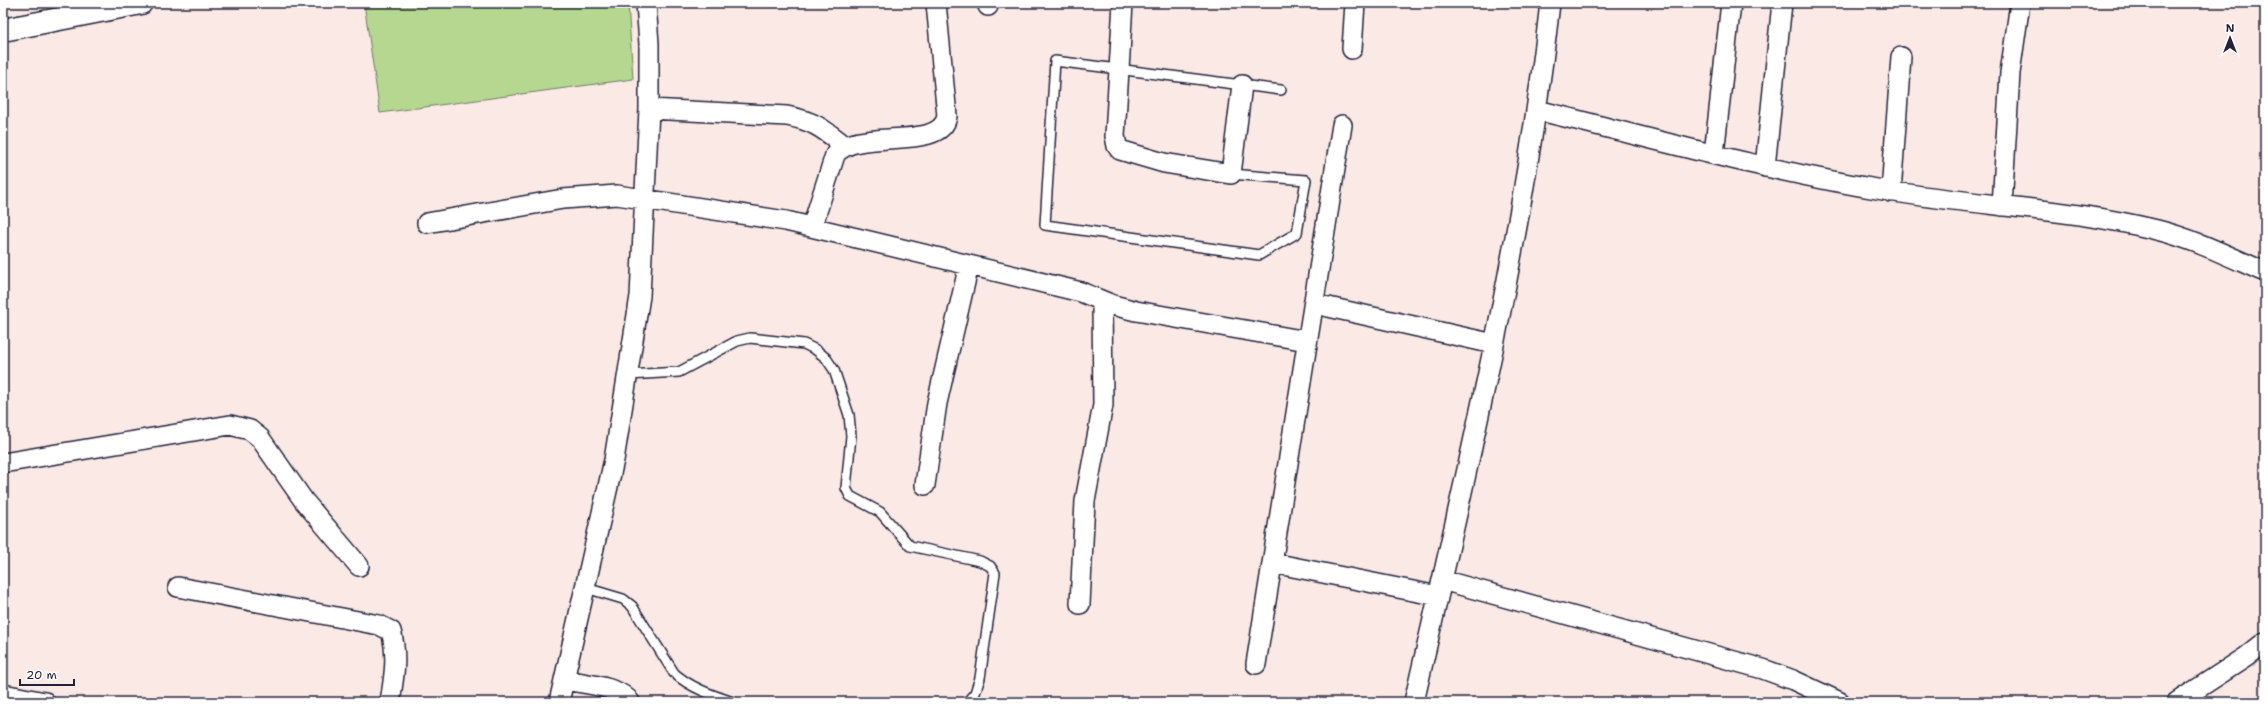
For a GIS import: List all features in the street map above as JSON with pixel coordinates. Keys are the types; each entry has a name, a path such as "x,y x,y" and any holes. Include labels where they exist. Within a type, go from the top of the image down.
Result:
{"main road":[{"path":"3,17 72,3"},
{"path":"3,30 141,3"}],"street":[{"path":"559,702 614,460 640,296 646,200 649,109 649,44 646,3"},
{"path":"812,227 835,155 844,145 927,134 942,129 946,124 947,116 936,3"},
{"path":"1123,3 1115,142 1120,150 1164,163 1231,174 1242,85"},
{"path":"1352,49 1355,3"},
{"path":"1414,702 1513,255 1537,110 1550,3"},
{"path":"1714,154 1731,3"},
{"path":"1765,167 1782,3"},
{"path":"2002,206 2010,72 2020,3"},
{"path":"1891,192 1901,57"},
{"path":"649,109 787,116 803,119 815,124 844,145"},
{"path":"1537,110 1804,177 1891,192 2090,216 2158,230 2200,244 2265,272"},
{"path":"1256,664 1307,341 1315,304 1342,125"},
{"path":"427,223 587,195 617,194 646,200 786,221 1081,292 1102,301 1136,311 1307,341"},
{"path":"925,485 937,403 969,265"},
{"path":"1080,604 1085,501 1103,405 1102,301"},
{"path":"1315,304 1494,344"},
{"path":"3,463 230,425 250,430 260,438 304,501 359,566"},
{"path":"1273,563 1440,588 1763,669 1793,680 1840,702"},
{"path":"178,587 379,625 391,631 395,647 395,672 390,702"},
{"path":"2177,702 2246,658 2265,642"},
{"path":"565,680 617,690 627,696 630,702"},
{"path":"3,694 40,702"}],"lane":[{"path":"1231,174 1306,180 1297,233 1259,255 1045,225 1056,61 1281,90"},
{"path":"628,375 679,372 732,343 750,338 804,344 816,350 826,358 834,370 849,415 851,436 846,488 850,496 880,512 910,546 980,561 990,566 995,573 980,678 975,693 967,702"},
{"path":"586,588 623,599 632,606 674,673 683,682 733,702"}],"green space":[{"path":"364,3 628,3 633,79 380,113"}]}
